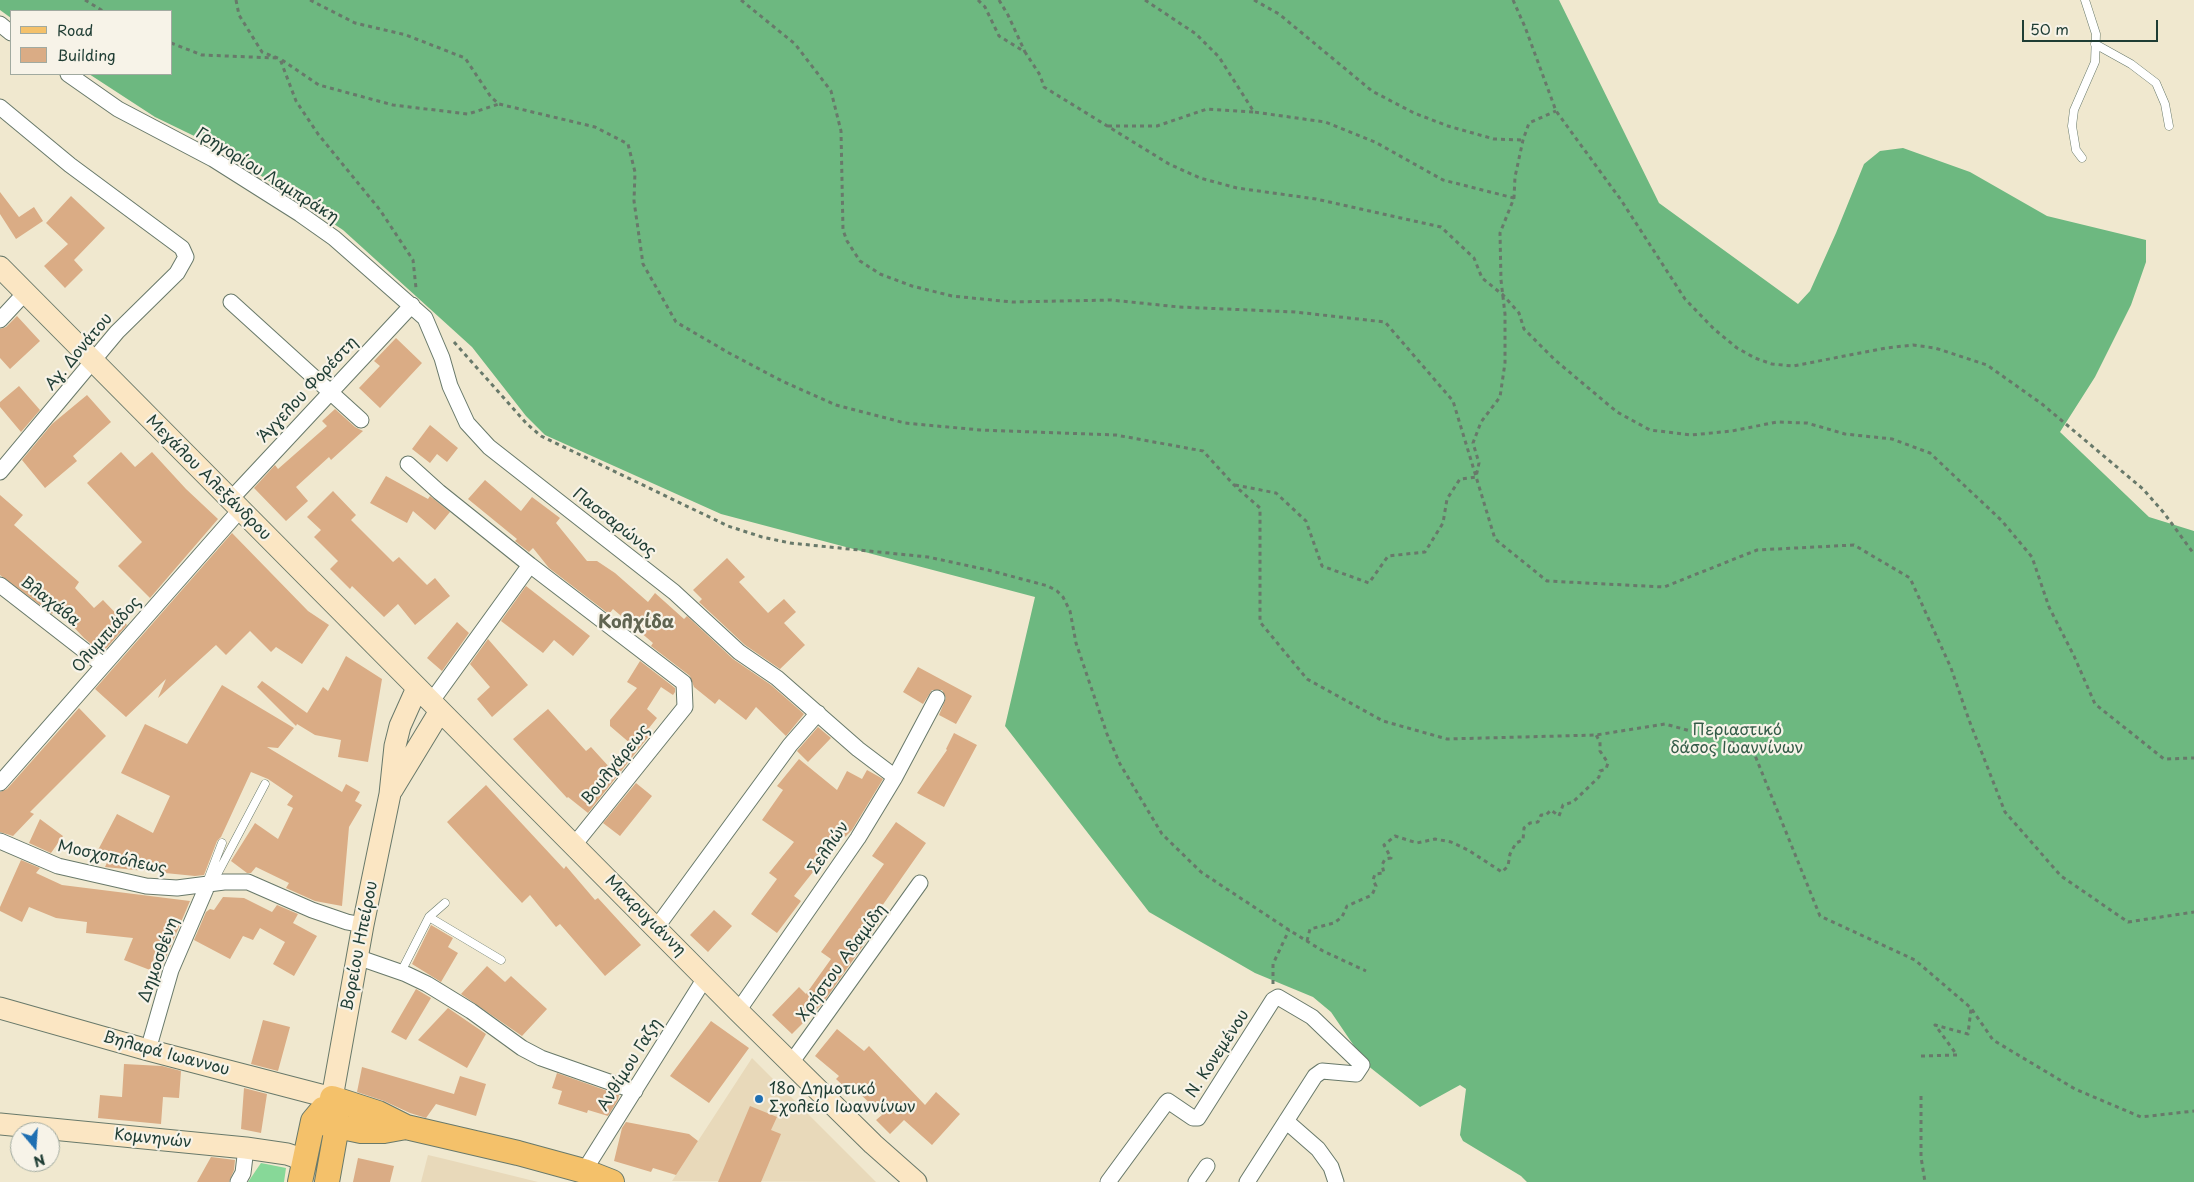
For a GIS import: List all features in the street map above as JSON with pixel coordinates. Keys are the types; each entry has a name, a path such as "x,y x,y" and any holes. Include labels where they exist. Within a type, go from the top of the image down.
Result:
{"main road":[{"name":"Μεγάλου Αλεξάνδρου","path":"0,267 429,700"},
{"name":"Βορείου Ηπείρου","path":"327,1182 337,1126 332,1098 363,925 390,794 391,773 398,732 429,700"},
{"name":"Βορείου Ηπείρου","path":"390,794 429,700"},
{"name":"Μακρυγιάννη","path":"429,700 738,1011 873,1144 916,1182"},
{"name":"Βηλαρά Ιωαννου","path":"0,1008 148,1050 332,1098"},
{"name":"Βορείου Ηπείρου","path":"306,1176 313,1121 332,1098"},
{"path":"332,1098 378,1113 406,1127 584,1171 612,1182"},
{"path":"313,1121 371,1131 406,1127"},
{"name":"Κομνηνών","path":"0,1125 246,1148 287,1154 296,1158 306,1176"},
{"name":"Μακρυγιάννη","path":"873,1144 903,1182"}],"street":[{"path":"0,24 10,32"},
{"name":"Γρηγορίου Λαμπράκη","path":"69,75 118,109 213,159 314,222 412,305 425,318 430,330"},
{"name":"Αγ. Δονάτου","path":"0,107 70,165 182,248 186,257 177,273 125,324 0,472"},
{"path":"0,320 25,293"},
{"path":"231,302 361,420"},
{"name":"Άγγελου Φορέστη","path":"235,505 331,392 412,305"},
{"name":"Πασσαρώνος","path":"430,330 450,386 467,423 482,440 674,592 739,652 776,678 858,749 895,777"},
{"path":"408,464 439,492 530,565 429,700"},
{"name":"Ολυμπιάδος","path":"0,783 103,665 235,505"},
{"name":"Βουλγάρεως","path":"530,565 684,683 686,706 574,845"},
{"name":"Βλαχάβα","path":"0,586 103,665"},
{"name":"Σελλών","path":"738,1011 858,838 895,777 937,698"},
{"path":"656,928 790,744 818,713"},
{"name":"Μοσχοπόλεως","path":"0,841 58,866 118,880 167,888 248,882 312,910 347,922 363,925"},
{"name":"Χρήστου Αδαμίδη","path":"791,1063 920,883"},
{"name":"Δημοσθένη","path":"148,1050 171,970 209,884"},
{"path":"357,957 401,972 427,984 522,1048 566,1068 635,1091"},
{"name":"Ανθίμου Γαζη","path":"584,1171 706,978"},
{"path":"1247,1182 1315,1076 1322,1071 1356,1074 1362,1065 1312,1017 1278,997"},
{"name":"Ν. Κονεμένου","path":"1108,1182 1168,1101 1193,1118 1198,1118 1273,1000 1278,997"},
{"path":"1286,1122 1318,1149 1330,1167 1336,1182"},
{"path":"238,1182 243,1173 246,1148"},
{"path":"1196,1182 1207,1166"}],"lane":[{"path":"2082,158 2076,150 2072,126 2074,110 2095,62 2096,34 2085,0"},
{"path":"2095,44 2131,64 2156,84 2164,104 2169,126"},
{"name":"Δημοσθένη","path":"209,884 265,784"},
{"path":"209,884 222,843"},
{"path":"401,972 429,917 445,902"},
{"path":"429,917 501,960"}],"path":[{"path":"85,0 102,10"},
{"path":"236,0 239,15 262,52 280,58 319,85 393,105 468,114 499,104"},
{"path":"310,0 355,23 406,35 465,58 491,97 499,104 595,127 628,144 635,172 634,201 643,264 676,322 729,354 836,405 905,423 980,430 1116,435 1203,451 1234,485 1260,508 1260,622 1307,679 1383,721 1447,739 1596,735 1665,724 1752,748 1820,916 1915,960 1971,1008 1994,1040 2075,1089 2141,1117 2194,1111"},
{"path":"741,0 795,44 831,91 842,131 843,230 847,241 860,261 880,274 912,286 952,296 1012,302 1111,300 1179,307 1295,312 1386,322 1453,401 1495,539 1547,581 1664,587 1757,550 1854,544 1910,578 1951,668 2005,812 2061,876 2128,922 2194,912"},
{"path":"978,0 985,8 999,36 1025,52"},
{"path":"999,0 1025,52 1040,75 1044,87 1169,164 1200,178 1237,188 1316,199 1441,227 1474,258 1482,278 1520,313 1524,329 1555,360 1617,412 1650,430 1691,435 1777,422 1807,423 1845,434 1892,439 1930,453 2002,521 2032,557 2050,607 2095,704 2164,759 2194,758"},
{"path":"1145,0 1196,34 1219,57 1254,112"},
{"path":"1254,0 1279,14 1372,91 1448,126 1494,139 1523,140"},
{"path":"1513,0 1556,111 1621,200 1685,299 1714,329 1737,348 1764,361 1793,366 1886,348 1913,345 1935,348 1987,365 2042,404 2143,489 2164,513 2194,554"},
{"path":"172,43 202,55 280,58"},
{"path":"280,58 296,101 318,134 380,210 413,260 416,296 412,305"},
{"path":"1106,126 1157,126 1207,109 1254,112 1325,122 1375,142 1443,180 1514,198"},
{"path":"1476,477 1479,463 1473,444 1481,422 1500,397 1505,363 1505,314 1502,295 1500,234 1514,198 1515,177 1523,140 1529,123 1556,111"},
{"path":"430,330 441,330 447,334 524,420 541,436 728,526 790,543 928,557 988,570 1048,586 1057,591 1063,597 1070,611 1076,643 1117,756 1140,801 1162,834 1201,872 1323,951 1366,971"},
{"path":"1234,485 1276,494 1306,521 1322,566 1369,583 1388,556 1425,552 1444,522 1447,499 1460,479 1476,477"},
{"path":"1307,941 1310,929 1334,923 1342,918 1347,906 1372,895 1376,886 1373,880 1375,874 1384,873 1382,864 1385,860 1391,858 1384,845 1395,836 1417,843 1435,839 1451,842 1468,850 1502,872 1508,866 1510,854 1516,843 1524,840 1524,828 1530,823 1538,822 1541,815 1546,815 1551,810 1559,816 1563,805 1572,802 1599,777 1600,770 1606,769 1608,763 1600,751 1600,742 1596,735"},
{"path":"1278,997 1273,987 1273,964 1289,930"},
{"path":"1921,1056 1956,1055 1935,1025 1968,1034 1971,1008"},
{"path":"1921,1096 1921,1157 1925,1182"}],"shaded area":[{"name":"18ο Δημοτικό Σχολείο Ιωαννίνων","path":"752,1058 876,1182 672,1181"},
{"path":"428,1155 445,1159 538,1182 421,1182"}],"green space":[{"name":"Περιαστικό δάσος Ιωαννίνων","path":"0,0 1559,0 1659,203 1798,304 1810,291 1864,164 1880,151 1903,148 1970,172 2047,216 2146,240 2146,262 2131,305 2095,377 2060,432 2149,517 2194,531 2194,1182 1527,1182 1521,1176 1463,1141 1460,1135 1466,1089 1460,1085 1420,1107 1367,1065 1331,1012 1313,997 1255,973 1149,912 1005,726 1035,597 721,514 545,435 526,416 472,347 343,230 219,148 155,117 91,75 172,75 172,10 10,10 10,17 0,10"},
{"path":"261,1163 286,1168 284,1182 248,1182"}],"building":[{"path":"0,192 19,217 34,207 43,221 16,239 0,214"},
{"path":"71,196 105,228 74,260 83,270 65,288 44,266 68,244 46,223"},
{"path":"17,316 40,341 10,369 0,358 0,329 6,327"},
{"path":"396,338 422,363 380,408 359,388 380,366 374,361"},
{"path":"19,386 40,410 21,432 0,407 0,402"},
{"path":"87,395 111,422 73,456 77,461 45,488 22,460 52,424"},
{"path":"335,409 355,427 363,431 331,460 329,457 296,487 308,501 286,521 254,488 275,465 278,469 327,426 322,421"},
{"path":"430,425 458,448 447,462 437,454 430,463 412,449"},
{"path":"121,452 135,467 152,452 186,489 218,519 150,598 118,566 142,542 87,483"},
{"path":"386,476 428,499 430,496 450,512 435,530 413,511 407,523 370,503"},
{"path":"485,480 521,511 532,497 560,518 556,523 587,561 597,561 615,573 648,602 655,593 684,619 687,616 733,659 771,685 804,714 786,736 756,707 746,720 719,699 715,704 694,687 690,676 651,646 653,643 613,609 609,614 549,568 533,548 529,552 515,541 517,539 468,499"},
{"path":"333,491 356,515 351,520 393,562 399,557 427,585 435,578 450,596 415,625 398,604 384,617 352,586 350,589 330,569 338,561 314,537 321,530 307,517"},
{"path":"0,495 23,515 14,525 79,582 75,588 94,608 103,600 127,625 102,653 84,638 56,608 52,614 0,575"},
{"path":"232,533 308,611 329,625 302,664 276,647 271,652 250,631 226,655 216,645 158,698 166,679 126,717 95,689"},
{"path":"727,558 745,577 739,582 768,613 784,599 796,612 784,623 805,645 780,669 745,645 699,602 702,599 693,590"},
{"path":"526,586 590,636 573,656 554,640 543,653 501,621"},
{"path":"457,622 469,633 442,671 427,658"},
{"path":"488,639 528,685 492,717 477,699 490,687 470,664"},
{"path":"346,656 382,679 368,762 338,757 341,740 315,735 297,724 296,726 257,687 262,681 307,713 323,687 328,691"},
{"path":"640,661 675,688 675,692 673,695 661,687 647,709 657,718 645,733 649,736 588,813 567,798 513,739 548,709 586,751 591,747 611,769 631,744 610,726 610,720 637,688 627,682"},
{"path":"918,667 972,696 956,724 939,715 946,698 942,690 932,690 923,704 903,692"},
{"path":"222,685 294,728 278,748 267,747 342,792 346,784 360,792 355,801 362,805 349,827 342,906 315,901 286,888 289,883 256,867 251,873 247,873 231,861 255,823 278,839 293,808 287,805 293,796 268,779 251,772 221,837 217,841 204,875 195,876 105,867 110,856 98,850 117,814 153,833 170,796 121,773 145,724 187,744"},
{"path":"79,708 106,736 30,812 34,814 13,836 0,832 0,792 7,789"},
{"path":"818,727 831,738 808,762 797,751"},
{"path":"954,733 977,745 944,807 917,793 947,750"},
{"path":"799,759 837,790 847,771 862,779 867,770 883,779 852,830 845,837 843,834 794,896 801,901 777,933 751,914 777,879 769,873 794,842 762,820 783,790 777,786"},
{"path":"636,783 652,796 620,836 603,823"},
{"path":"486,785 564,869 566,866 595,900 598,898 641,945 605,976 560,924 556,927 530,895 522,903 447,822"},
{"path":"40,819 63,836 51,853 29,843"},
{"path":"896,822 926,843 875,916 881,920 823,1003 792,1034 772,1015 799,987 806,994 831,959 821,952 884,864 872,856"},
{"path":"21,860 40,868 36,873 62,885 190,901 164,962 154,958 150,970 124,960 133,938 86,933 87,922 56,918 29,907 22,922 0,911 0,907"},
{"path":"223,897 244,898 272,912 277,905 298,914 293,923 317,936 294,976 273,964 285,942 260,928 253,940 243,936 230,959 194,940 206,912 210,909 214,910"},
{"path":"714,910 732,926 708,952 690,935"},
{"path":"431,925 453,938 448,947 458,953 441,982 412,964"},
{"path":"487,966 505,982 511,976 547,1009 522,1036 461,994"},
{"path":"416,989 431,998 406,1040 391,1032"},
{"path":"448,1008 486,1034 467,1068 418,1040"},
{"path":"263,1020 290,1027 278,1071 251,1064"},
{"path":"711,1021 749,1048 709,1103 670,1076"},
{"path":"837,1029 864,1051 869,1046 925,1105 936,1092 960,1114 932,1145 904,1120 890,1134 876,1120 882,1115 856,1090 852,1094 836,1079 839,1076 815,1056"},
{"path":"124,1064 162,1066 181,1071 179,1098 163,1097 161,1124 98,1118 100,1095 122,1097"},
{"path":"362,1067 454,1094 460,1076 486,1084 476,1116 436,1104 426,1118 357,1092"},
{"path":"557,1073 619,1095 608,1116 588,1110 587,1113 558,1104 562,1091 552,1088"},
{"path":"244,1088 267,1094 261,1133 241,1129"},
{"path":"750,1106 777,1117 771,1130 781,1134 761,1182 718,1182"},
{"path":"626,1122 689,1134 698,1141 676,1175 653,1168 651,1172 614,1161 622,1128"},
{"path":"211,1157 235,1160 234,1170 229,1182 197,1182"},
{"path":"358,1158 394,1166 390,1182 353,1182"}],"place":[{"name":"18ο Δημοτικό Σχολείο Ιωαννίνων","path":"759,1099"}],"district":[{"name":"Κολχίδα","path":"636,623"}]}
